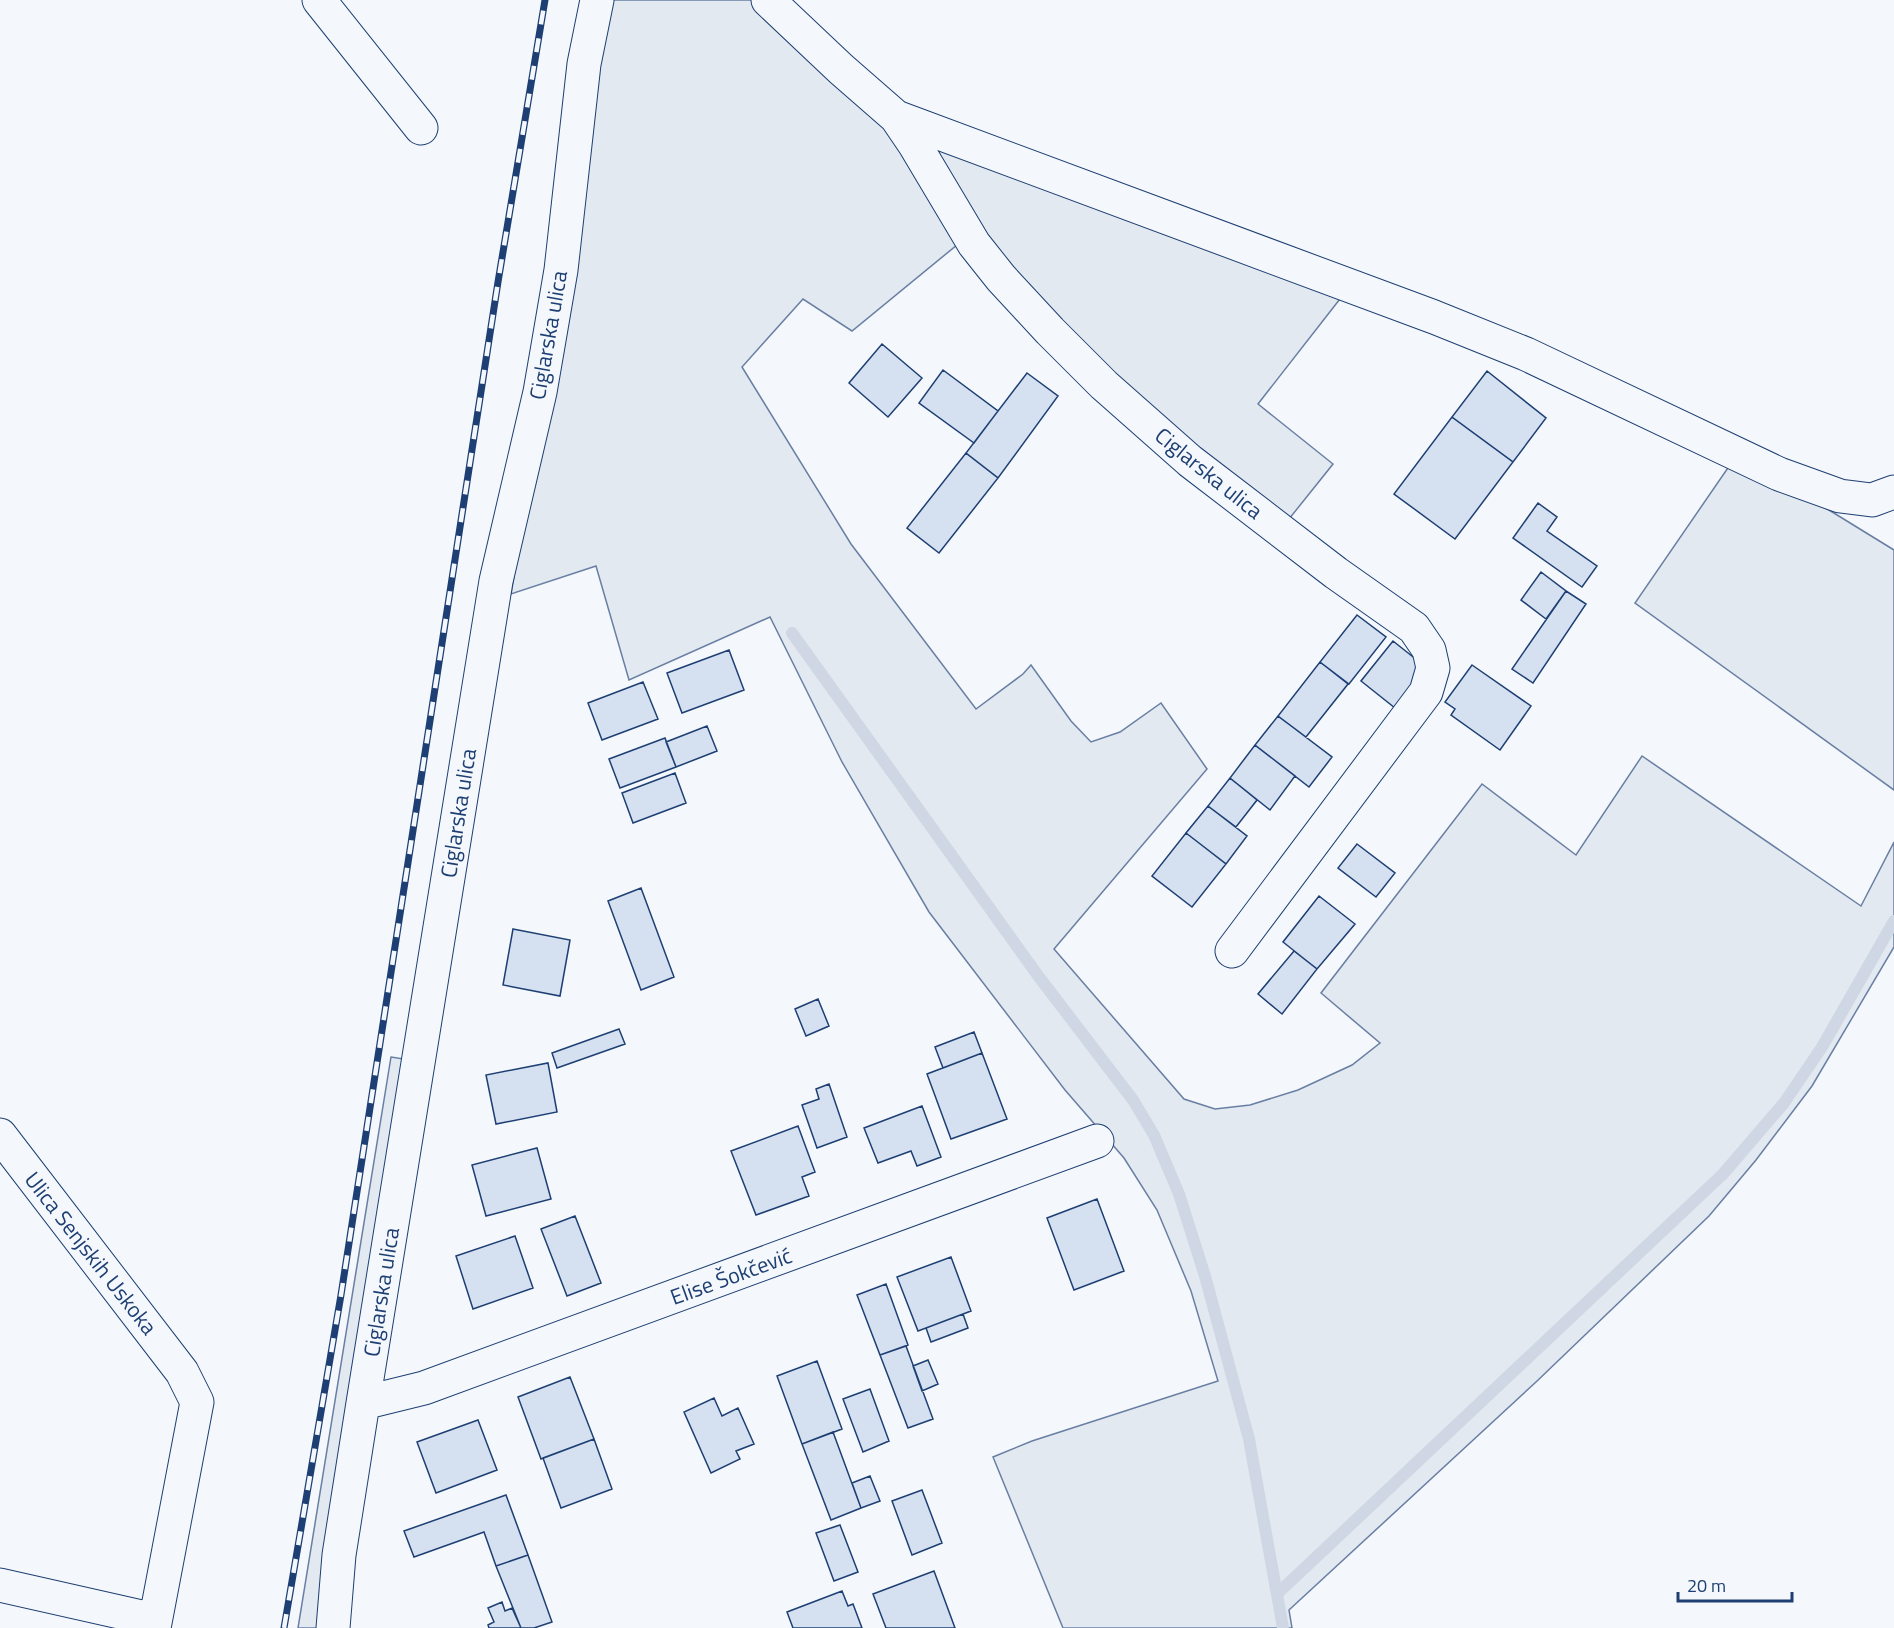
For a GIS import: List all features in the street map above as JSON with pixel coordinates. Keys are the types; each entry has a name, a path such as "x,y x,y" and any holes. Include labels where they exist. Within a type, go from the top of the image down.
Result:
{"street":[{"path":"319,0 421,128"},
{"name":"Ciglarska ulica","path":"333,1628 339,1555 496,581 540,392 561,270 584,64 597,0"},
{"name":"Ciglarska ulica","path":"768,0 896,117 974,244 1001,278 1104,385 1190,461 1336,573 1414,628 1429,650 1434,668 1426,692 1232,951"},
{"path":"896,117 1434,317 1527,354 1779,474 1840,496 1872,500 1894,492"},
{"name":"Ulica Senjskih Uskoka","path":"0,1135 182,1372 197,1402 154,1624"},
{"name":"Elise Šokčević","path":"363,1403 424,1388 1097,1141"},
{"path":"0,1585 154,1624"}],"shaded area":[{"path":"611,0 755,0 889,127 963,240 852,331 803,299 742,367 851,544 976,709 1023,674 1031,665 1071,721 1091,742 1120,732 1161,703 1207,769 1054,949 1184,1099 1215,1109 1250,1105 1298,1090 1352,1065 1380,1043 1321,993 1482,784 1576,855 1642,756 1861,906 1894,842 1894,947 1812,1086 1756,1160 1709,1216 1536,1382 1289,1610 1292,1628 1063,1628 993,1457 1032,1441 1218,1381 1191,1291 1157,1210 1124,1158 1065,1090 929,912 842,762 770,617 629,680 596,566 511,594 537,443 595,63"},
{"path":"926,136 1343,295 1258,404 1333,464 1285,524 1208,464 1015,280"},
{"path":"1732,462 1829,510 1894,550 1894,790 1635,603"},
{"path":"391,1057 410,1060 321,1628 298,1628"}],"building":[{"path":"882,344 922,378 888,417 849,383"},
{"path":"943,370 998,411 974,443 919,403"},
{"path":"1487,371 1546,418 1513,462 1452,417"},
{"path":"1027,373 1058,396 998,478 966,453"},
{"path":"1452,417 1513,462 1455,539 1394,494"},
{"path":"966,453 998,478 939,553 907,528"},
{"path":"1538,503 1557,517 1547,531 1597,566 1582,587 1513,538"},
{"path":"1541,572 1566,591 1546,619 1521,600"},
{"path":"1566,591 1586,604 1533,683 1512,669"},
{"path":"1357,615 1386,637 1349,684 1320,662"},
{"path":"1393,641 1427,668 1395,708 1361,681"},
{"path":"729,650 744,690 682,713 667,673"},
{"path":"1320,662 1348,684 1306,737 1278,716"},
{"path":"1472,665 1531,706 1500,750 1451,715 1455,709 1445,702"},
{"path":"643,682 658,719 602,740 588,703"},
{"path":"1278,716 1332,757 1309,787 1255,745"},
{"path":"707,726 717,751 676,767 666,742"},
{"path":"665,738 676,767 620,788 609,759"},
{"path":"1255,745 1295,776 1270,810 1230,778"},
{"path":"675,773 686,803 633,823 622,793"},
{"path":"1230,778 1257,800 1236,827 1208,806"},
{"path":"1208,806 1247,836 1226,864 1186,833"},
{"path":"1186,833 1226,864 1192,907 1152,876"},
{"path":"1357,844 1395,873 1376,897 1338,868"},
{"path":"641,888 674,977 641,990 608,901"},
{"path":"1319,896 1355,924 1317,969 1283,942"},
{"path":"513,929 570,940 560,996 503,985"},
{"path":"1294,951 1317,969 1282,1014 1258,994"},
{"path":"818,999 829,1026 806,1036 795,1009"},
{"path":"619,1029 625,1044 557,1068 552,1053"},
{"path":"974,1032 982,1053 943,1068 935,1047"},
{"path":"982,1053 1007,1119 951,1139 927,1074"},
{"path":"548,1063 557,1112 496,1124 486,1075"},
{"path":"829,1084 847,1137 817,1148 802,1105 819,1099 816,1089"},
{"path":"922,1106 941,1157 917,1166 911,1151 878,1163 864,1128"},
{"path":"798,1126 815,1172 802,1177 809,1196 756,1215 731,1151"},
{"path":"537,1148 551,1199 486,1216 472,1165"},
{"path":"1097,1199 1124,1271 1074,1290 1047,1218"},
{"path":"575,1216 601,1283 567,1296 541,1229"},
{"path":"515,1236 533,1288 473,1309 456,1256"},
{"path":"951,1257 971,1311 918,1331 897,1277"},
{"path":"886,1284 908,1345 880,1355 857,1295"},
{"path":"963,1314 968,1328 931,1342 926,1328"},
{"path":"906,1346 933,1419 908,1428 880,1355"},
{"path":"928,1360 938,1384 922,1391 913,1366"},
{"path":"817,1361 842,1429 802,1444 777,1376"},
{"path":"570,1377 594,1439 541,1459 518,1397"},
{"path":"870,1389 889,1441 863,1452 843,1399"},
{"path":"714,1398 722,1416 738,1408 754,1444 736,1451 740,1459 711,1473 684,1412"},
{"path":"478,1420 497,1470 436,1493 417,1442"},
{"path":"833,1432 861,1508 831,1520 802,1444"},
{"path":"594,1439 612,1489 561,1508 543,1458"},
{"path":"870,1476 880,1501 861,1508 852,1483"},
{"path":"922,1490 942,1543 912,1555 892,1501"},
{"path":"506,1495 528,1555 496,1566 484,1532 414,1557 404,1531"},
{"path":"840,1525 858,1572 834,1581 816,1533"},
{"path":"528,1555 552,1622 534,1628 521,1628 496,1566"},
{"path":"934,1571 955,1628 886,1628 873,1594"},
{"path":"842,1591 848,1606 853,1604 862,1628 793,1628 787,1612"},
{"path":"502,1602 505,1611 512,1608 521,1628 489,1628 488,1625 494,1622 488,1608"}],"waterway":[{"path":"792,633 1039,977 1133,1100 1154,1135 1179,1194 1205,1276 1249,1439 1283,1628"},
{"path":"1277,1594 1723,1174 1784,1103 1822,1047 1894,921"}],"railway":[{"path":"284,1628 341,1295 498,282 545,0"}]}
